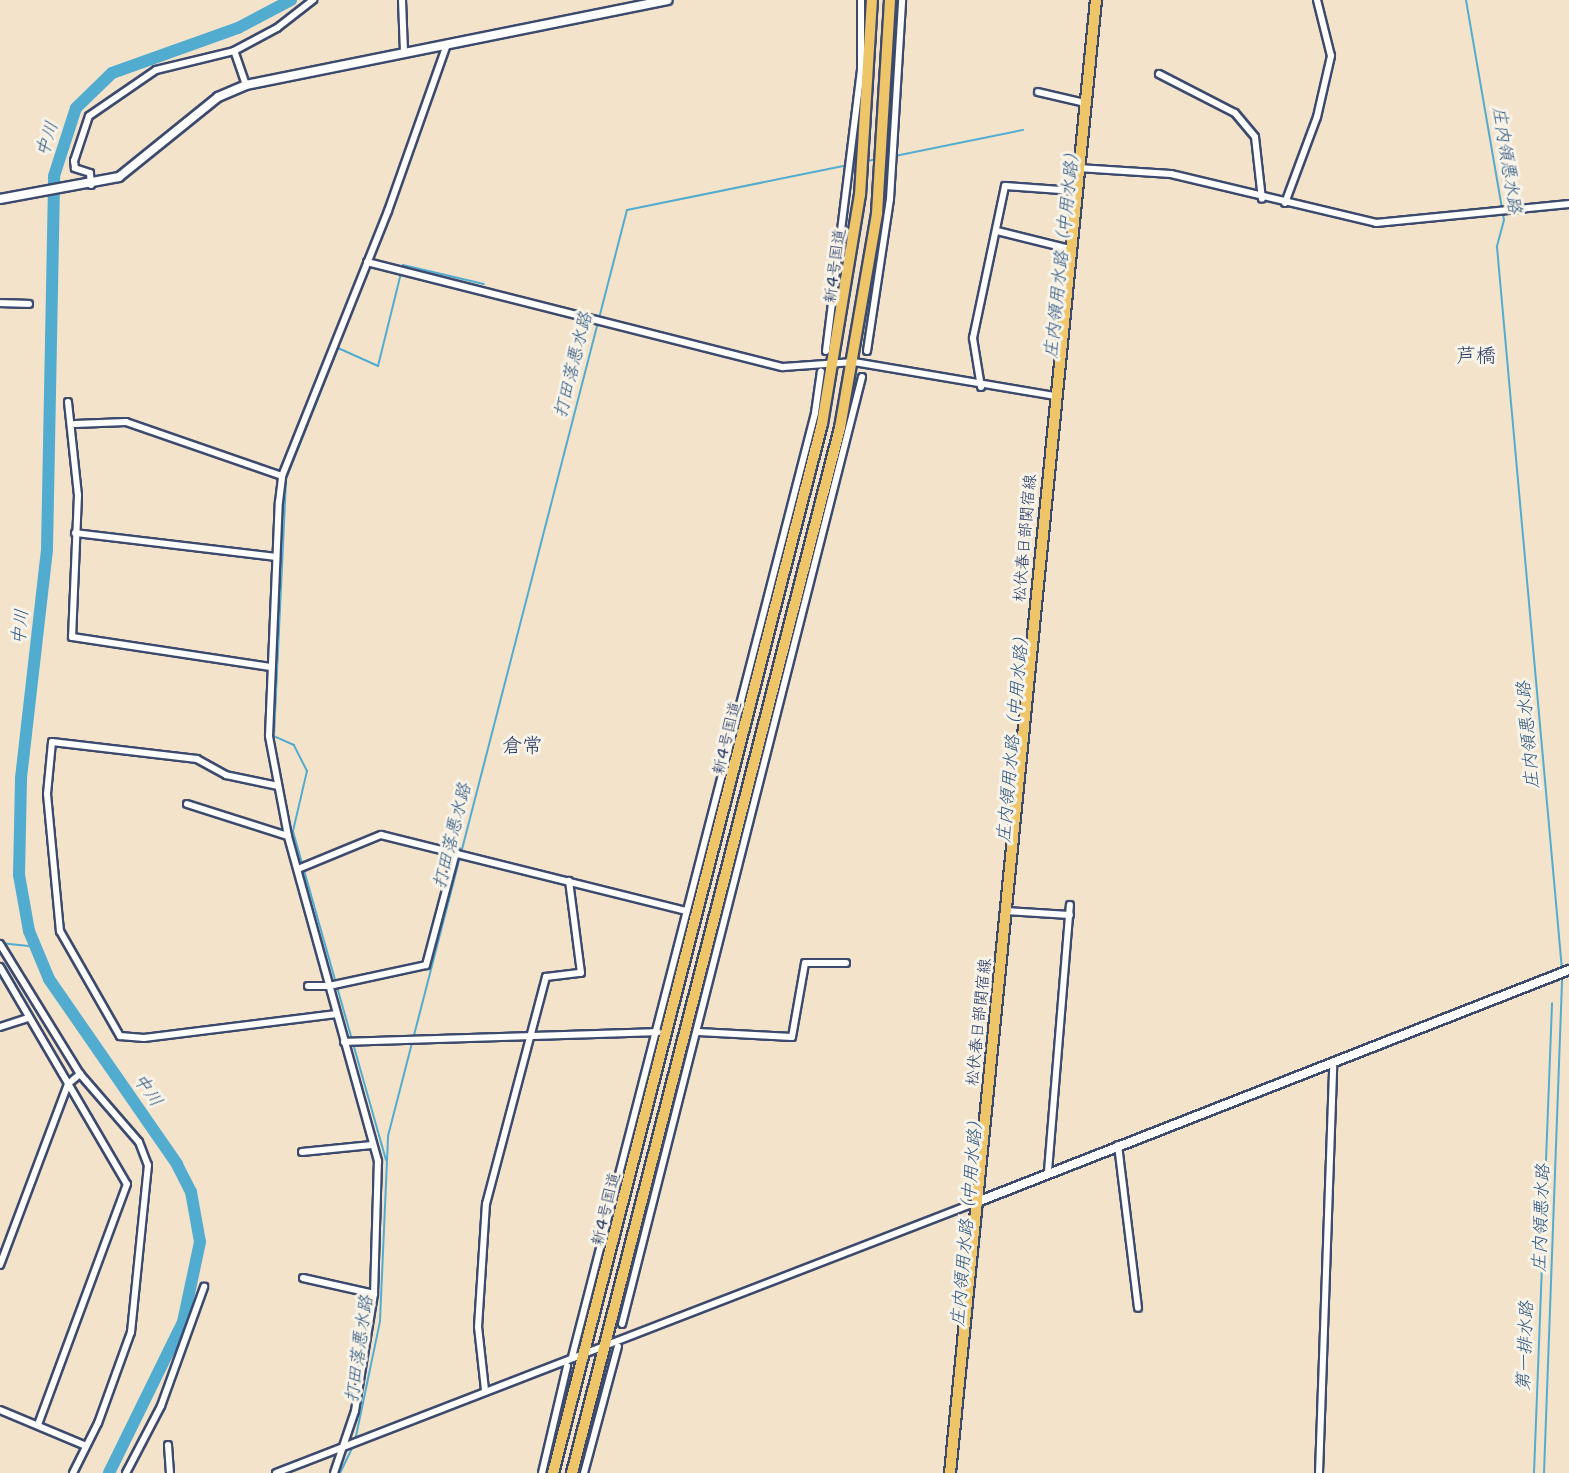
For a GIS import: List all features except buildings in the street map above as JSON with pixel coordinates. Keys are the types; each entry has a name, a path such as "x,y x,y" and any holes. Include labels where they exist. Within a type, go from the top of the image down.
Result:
{"main road":[{"name":"新4号国道","path":"553,1473 564,1411 584,1353 660,1033 835,361 872,0"},
{"name":"新4号国道","path":"572,1473 597,1398 605,1345 627,1279 844,428 854,362 870,295 893,59 890,0"},
{"name":"松伏春日部関宿線","path":"950,1473 1054,396 1096,0"}],"street":[{"path":"90,186 90,173 75,168 74,161 89,116 156,70 234,51 277,28 313,0"},
{"path":"402,0 404,52"},
{"path":"0,199 90,186 119,177 218,97 246,85 668,0"},
{"path":"861,0 866,60"},
{"path":"893,59 902,0"},
{"path":"1285,203 1317,117 1331,56 1317,0"},
{"path":"334,1473 345,1450 374,1294 378,1161 288,836 269,736 276,557 282,476 367,262 447,44"},
{"path":"234,51 246,85"},
{"path":"1159,74 1235,113 1255,137 1262,199"},
{"path":"1038,92 1084,103"},
{"path":"1077,168 1172,174 1262,199 1407,224 1569,204"},
{"path":"981,387 973,338 1005,186 1075,191"},
{"path":"997,231 1070,249"},
{"path":"367,262 783,367 835,361 854,362 981,387 1054,396"},
{"path":"826,351 842,295"},
{"path":"867,351 870,295"},
{"path":"0,303 29,304"},
{"path":"572,1357 660,1033 686,911 817,423 821,371"},
{"path":"622,1324 627,1279 698,1032 844,428 862,377"},
{"path":"68,402 78,495 72,637 271,667"},
{"path":"75,424 126,422 282,476"},
{"path":"75,532 276,557"},
{"path":"278,786 226,775 197,759 52,742 47,794 60,931 120,1036 144,1038 337,1014"},
{"path":"187,804 288,836"},
{"path":"298,869 381,835 686,911"},
{"path":"308,986 329,986 426,965 456,852"},
{"path":"484,1390 478,1351 483,1221 546,977 580,973 569,881"},
{"path":"1047,1171 1070,905"},
{"path":"1005,911 1070,915"},
{"path":"0,944 80,1074 139,1142 148,1165 131,1332 73,1473"},
{"path":"698,1032 792,1037 805,963 846,963"},
{"path":"0,967 27,1018 127,1184 38,1425"},
{"path":"276,1473 345,1450 484,1390 977,1202 1047,1171 1569,970"},
{"path":"0,1027 27,1018"},
{"path":"344,1042 660,1033"},
{"path":"1319,1473 1333,1062"},
{"path":"0,1265 68,1084 80,1074"},
{"path":"302,1152 372,1144"},
{"path":"1118,1144 1138,1308"},
{"path":"303,1278 374,1294"},
{"path":"126,1473 161,1406 204,1287"},
{"path":"584,1473 597,1398 618,1346"},
{"path":"542,1473 564,1411 567,1366"},
{"path":"0,1410 86,1446"},
{"path":"168,1445 170,1473"}],"waterway":[{"name":"中川","path":"109,1473 183,1322 200,1242 191,1192 177,1164 49,979 29,931 19,875 21,778 47,549 54,176 76,108 112,73 238,28 291,0"},
{"name":"庄内領用水路（中用水路）","path":"1098,30 1102,0"},
{"name":"庄内領悪水路","path":"1466,0 1504,220 1497,247 1562,970"},
{"path":"885,158 1023,130"},
{"path":"864,162 876,159"},
{"name":"打田落悪水路","path":"355,1441 380,1321 388,1136 627,210 859,163"},
{"path":"386,1160 293,831 307,771 294,745 274,736 286,479 338,348 378,366 403,265 484,284"},
{"name":"庄内領用水路（中用水路）","path":"1068,337 1073,283"},
{"path":"0,943 36,947"},
{"name":"庄内領悪水路","path":"1544,1473 1562,975"},
{"name":"第一排水路","path":"1534,1473 1552,1003"},
{"name":"庄内領用水路（中用水路）","path":"983,1197 992,1101"},
{"name":"庄内領用水路（中用水路）","path":"956,1473 983,1203"},
{"name":"打田落悪水路","path":"340,1473 353,1446"}],"district":[{"name":"芦橋","path":"1476,355"},
{"name":"倉常","path":"522,745"}]}
